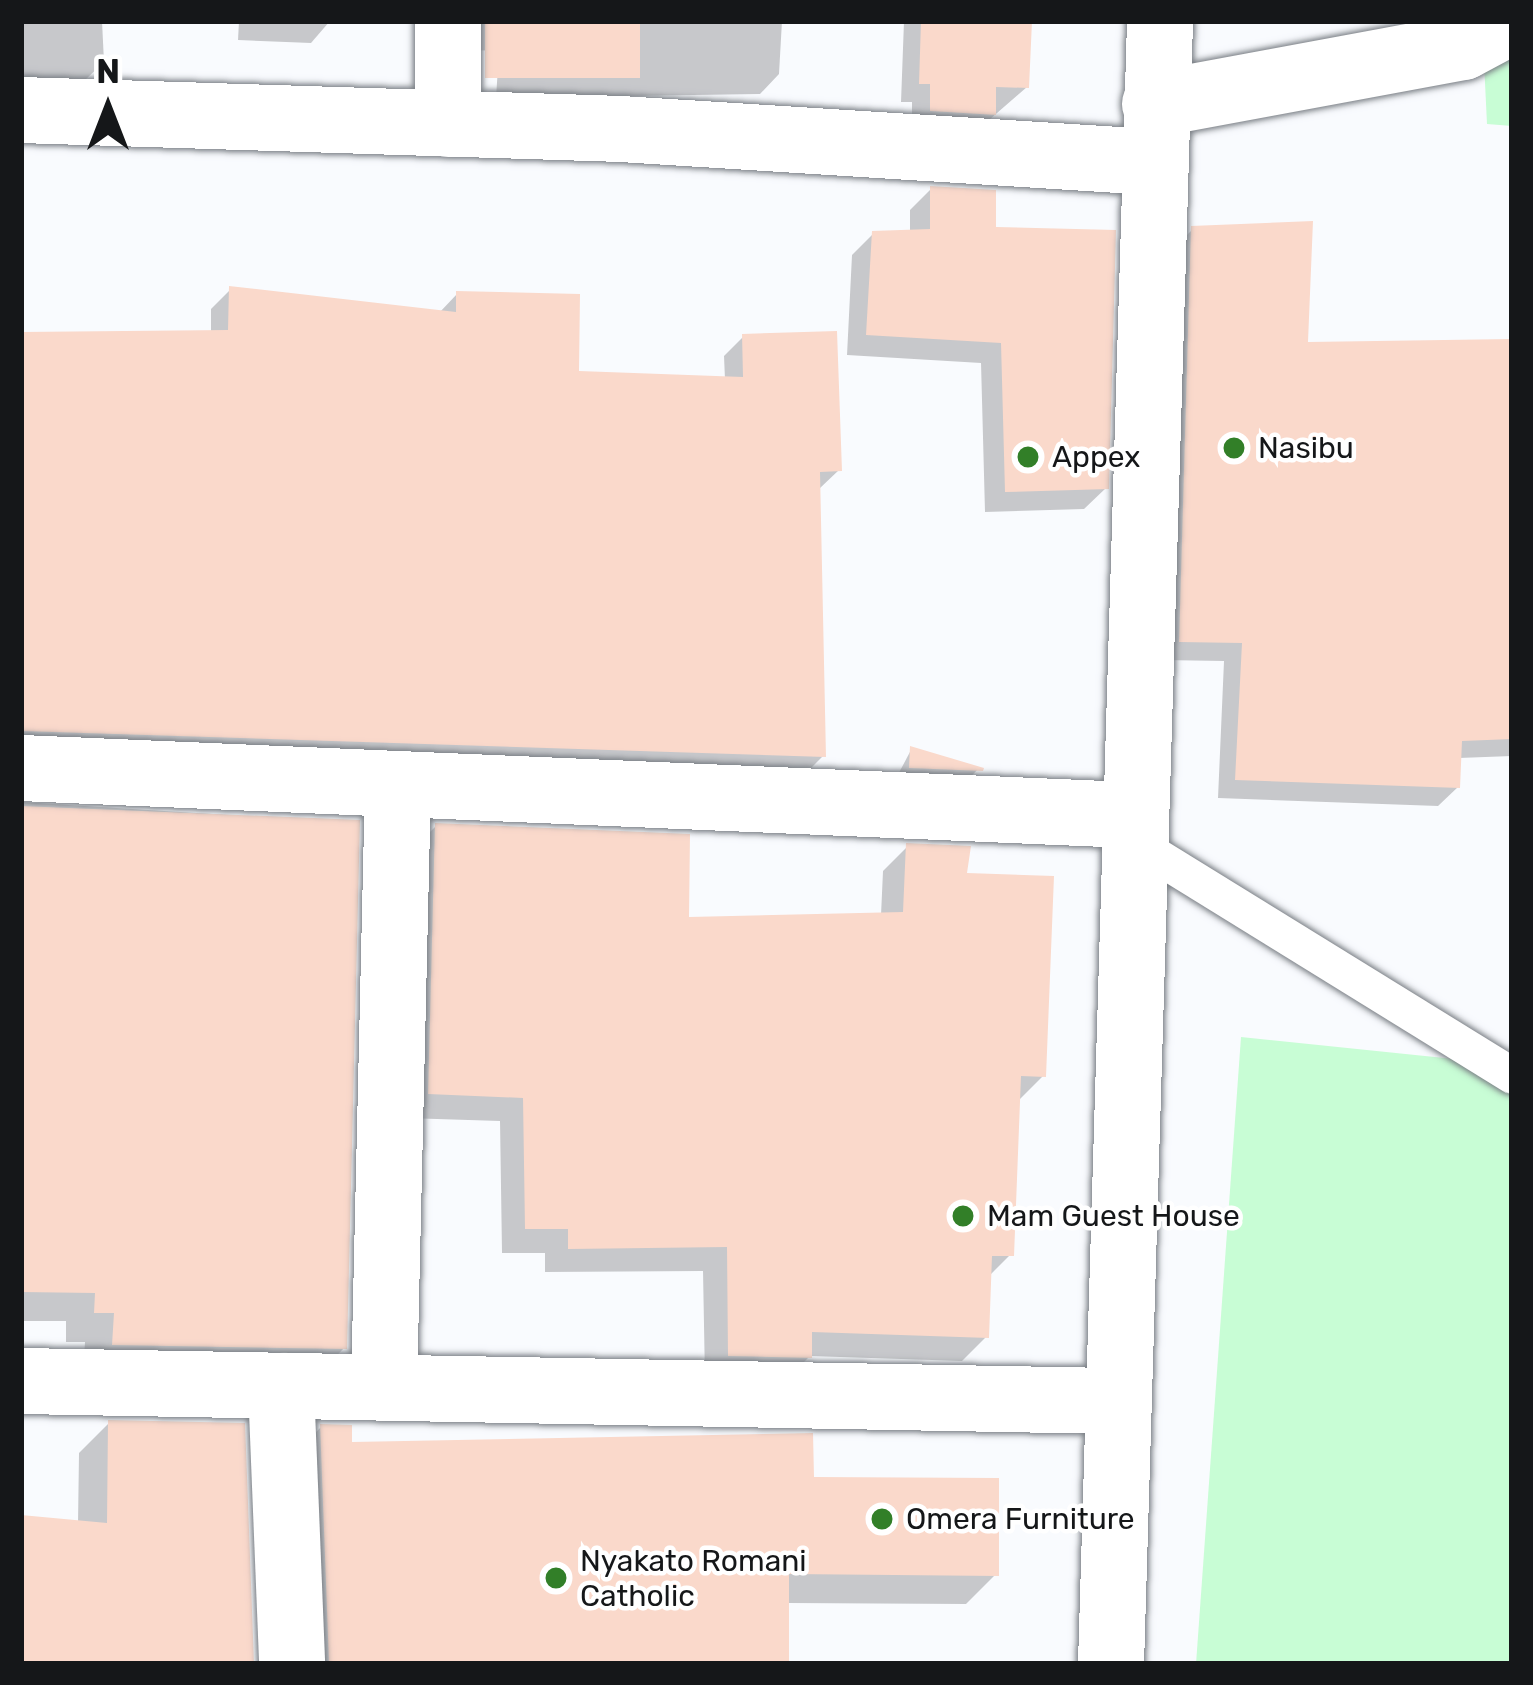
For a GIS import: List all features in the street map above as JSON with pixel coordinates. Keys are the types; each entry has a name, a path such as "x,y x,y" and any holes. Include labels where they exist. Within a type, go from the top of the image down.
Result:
{"street":[{"path":"448,21 448,124"},
{"path":"1111,1664 1130,827 1160,21"},
{"path":"21,110 448,124 1154,133 1463,47 1512,21"},
{"path":"21,769 398,784 1130,827"},
{"path":"384,1388 398,784"},
{"path":"21,1381 1115,1401"},
{"path":"281,1386 292,1664"}],"lane":[{"path":"1130,827 1512,1076"}],"green space":[{"path":"1482,21 1512,21 1512,126 1487,124"},
{"path":"1241,1037 1512,1065 1512,1664 1196,1664"}],"building":[{"path":"485,21 640,21 640,78 485,78"},
{"path":"921,21 1032,21 1029,88 996,87 996,115 930,111 930,84 919,84"},
{"path":"930,186 996,190 996,227 1116,230 1109,489 1005,492 1001,343 866,335 872,231 930,229"},
{"path":"1313,221 1308,342 1512,339 1512,739 1462,741 1460,788 1235,780 1242,643 1179,642 1191,226"},
{"path":"229,286 456,312 456,291 580,294 579,371 743,377 742,334 837,331 842,471 820,472 826,757 21,731 21,332 228,330"},
{"path":"910,746 984,768 909,768"},
{"path":"21,806 360,820 347,1349 112,1345 114,1313 94,1313 95,1293 21,1292"},
{"path":"435,823 690,834 689,917 903,912 906,843 971,846 967,873 1054,876 1046,1077 1021,1076 1014,1256 992,1256 989,1338 812,1332 812,1358 728,1356 727,1247 568,1249 568,1229 525,1229 523,1098 428,1094"},
{"path":"108,1420 245,1423 254,1664 21,1664 21,1515 107,1523"},
{"path":"320,1424 352,1425 352,1442 813,1433 814,1477 999,1478 999,1576 789,1574 789,1664 329,1664"}],"place":[{"name":"Nasibu","path":"1234,448"},
{"name":"Appex","path":"1028,457"},
{"name":"Mam Guest House","path":"963,1216"},
{"name":"Omera Furniture","path":"882,1519"},
{"name":"Nyakato Romani Catholic","path":"556,1578"}]}
